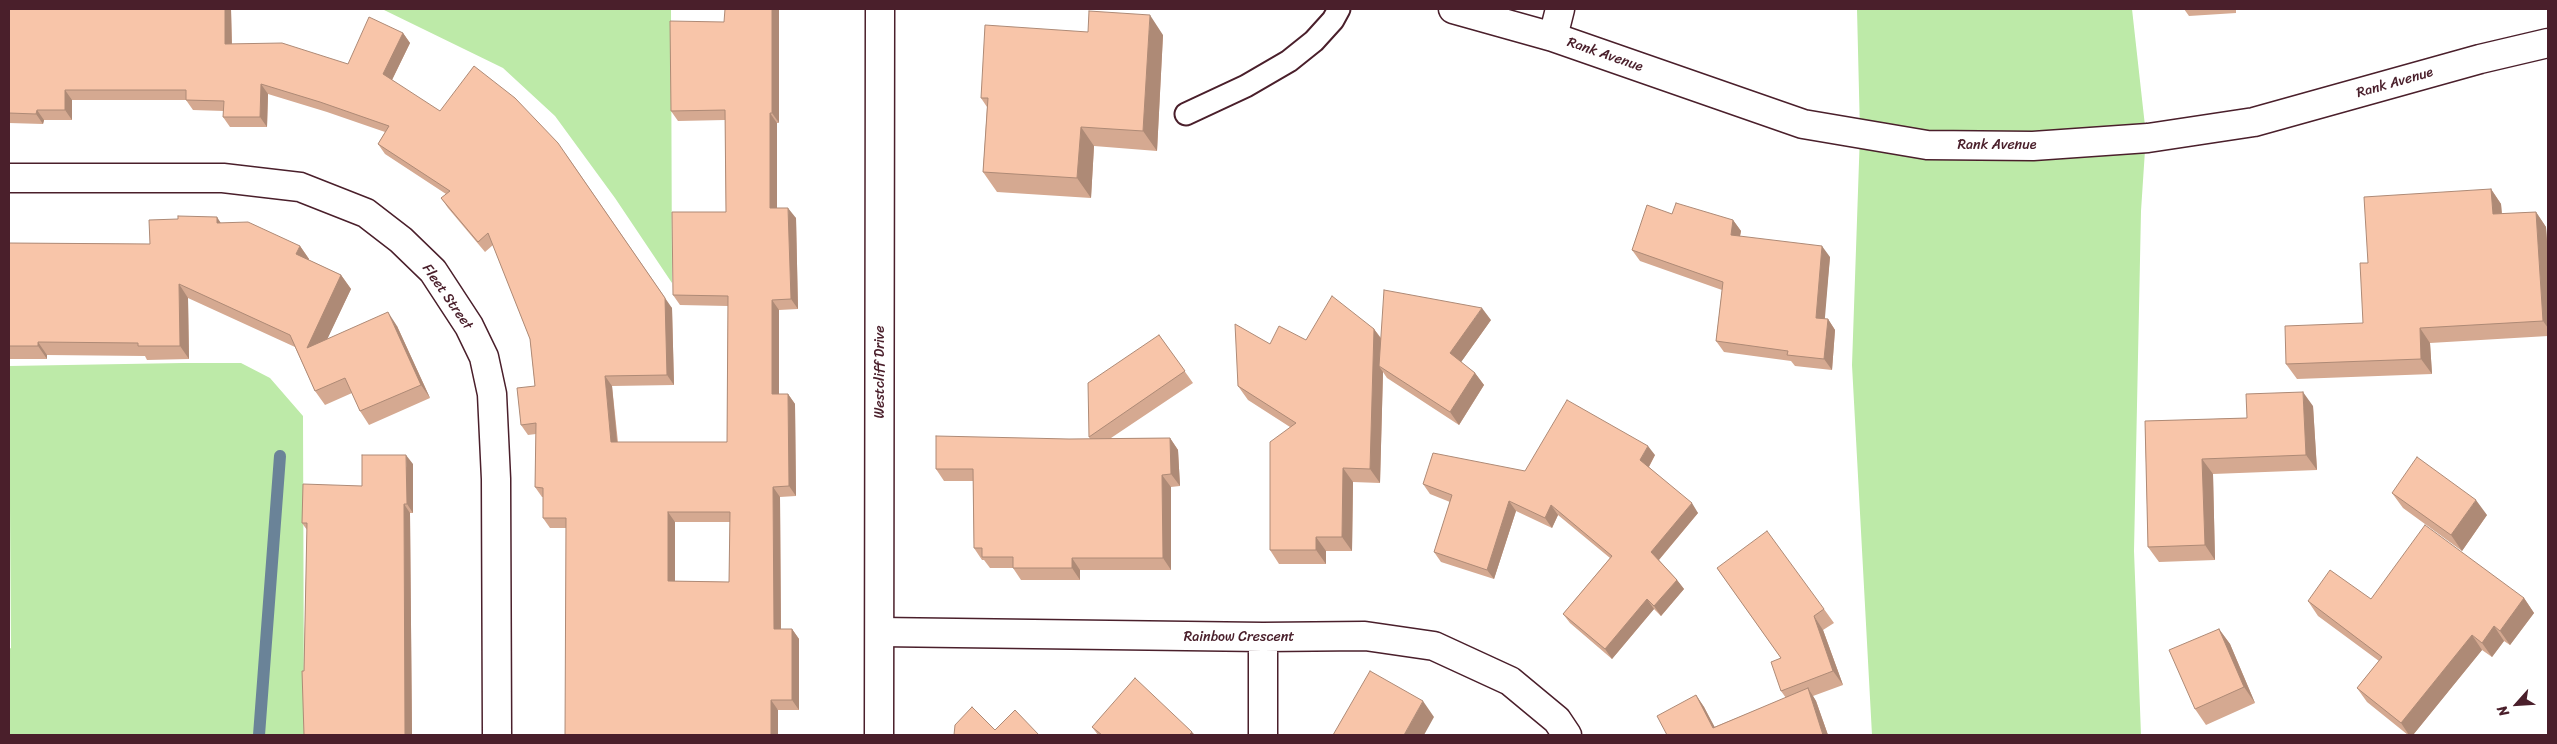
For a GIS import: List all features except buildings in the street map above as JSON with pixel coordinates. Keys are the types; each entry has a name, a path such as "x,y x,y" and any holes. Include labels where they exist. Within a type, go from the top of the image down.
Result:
{"street":[{"name":"Westcliff Drive","path":"879,735 880,9"},
{"name":"Rank Avenue","path":"1453,9 1553,37 1803,124 1927,145 2033,146 2148,138 2254,122 2480,59 2548,43"},
{"path":"1553,37 1560,9"},
{"name":"Fleet Street","path":"9,178 223,178 300,187 366,213 402,240 433,271 469,326 484,357 492,394 496,479 498,735"},
{"name":"Rainbow Crescent","path":"880,632 1263,637 1365,636 1434,646 1510,681 1557,720 1567,735"},
{"path":"1263,637 1264,735"}],"lane":[{"path":"1186,114 1246,86 1289,61 1314,41 1333,20 1339,9"}],"green space":[{"path":"382,9 671,9 672,283 615,198 555,116 503,68"},
{"path":"1857,9 2132,9 2146,135 2141,211 2134,551 2141,735 1872,735 1852,365 1860,133"},
{"path":"241,363 270,378 303,416 304,735 9,735 9,649 11,648 9,366"}],"waterway":[{"path":"259,735 280,456"}]}
